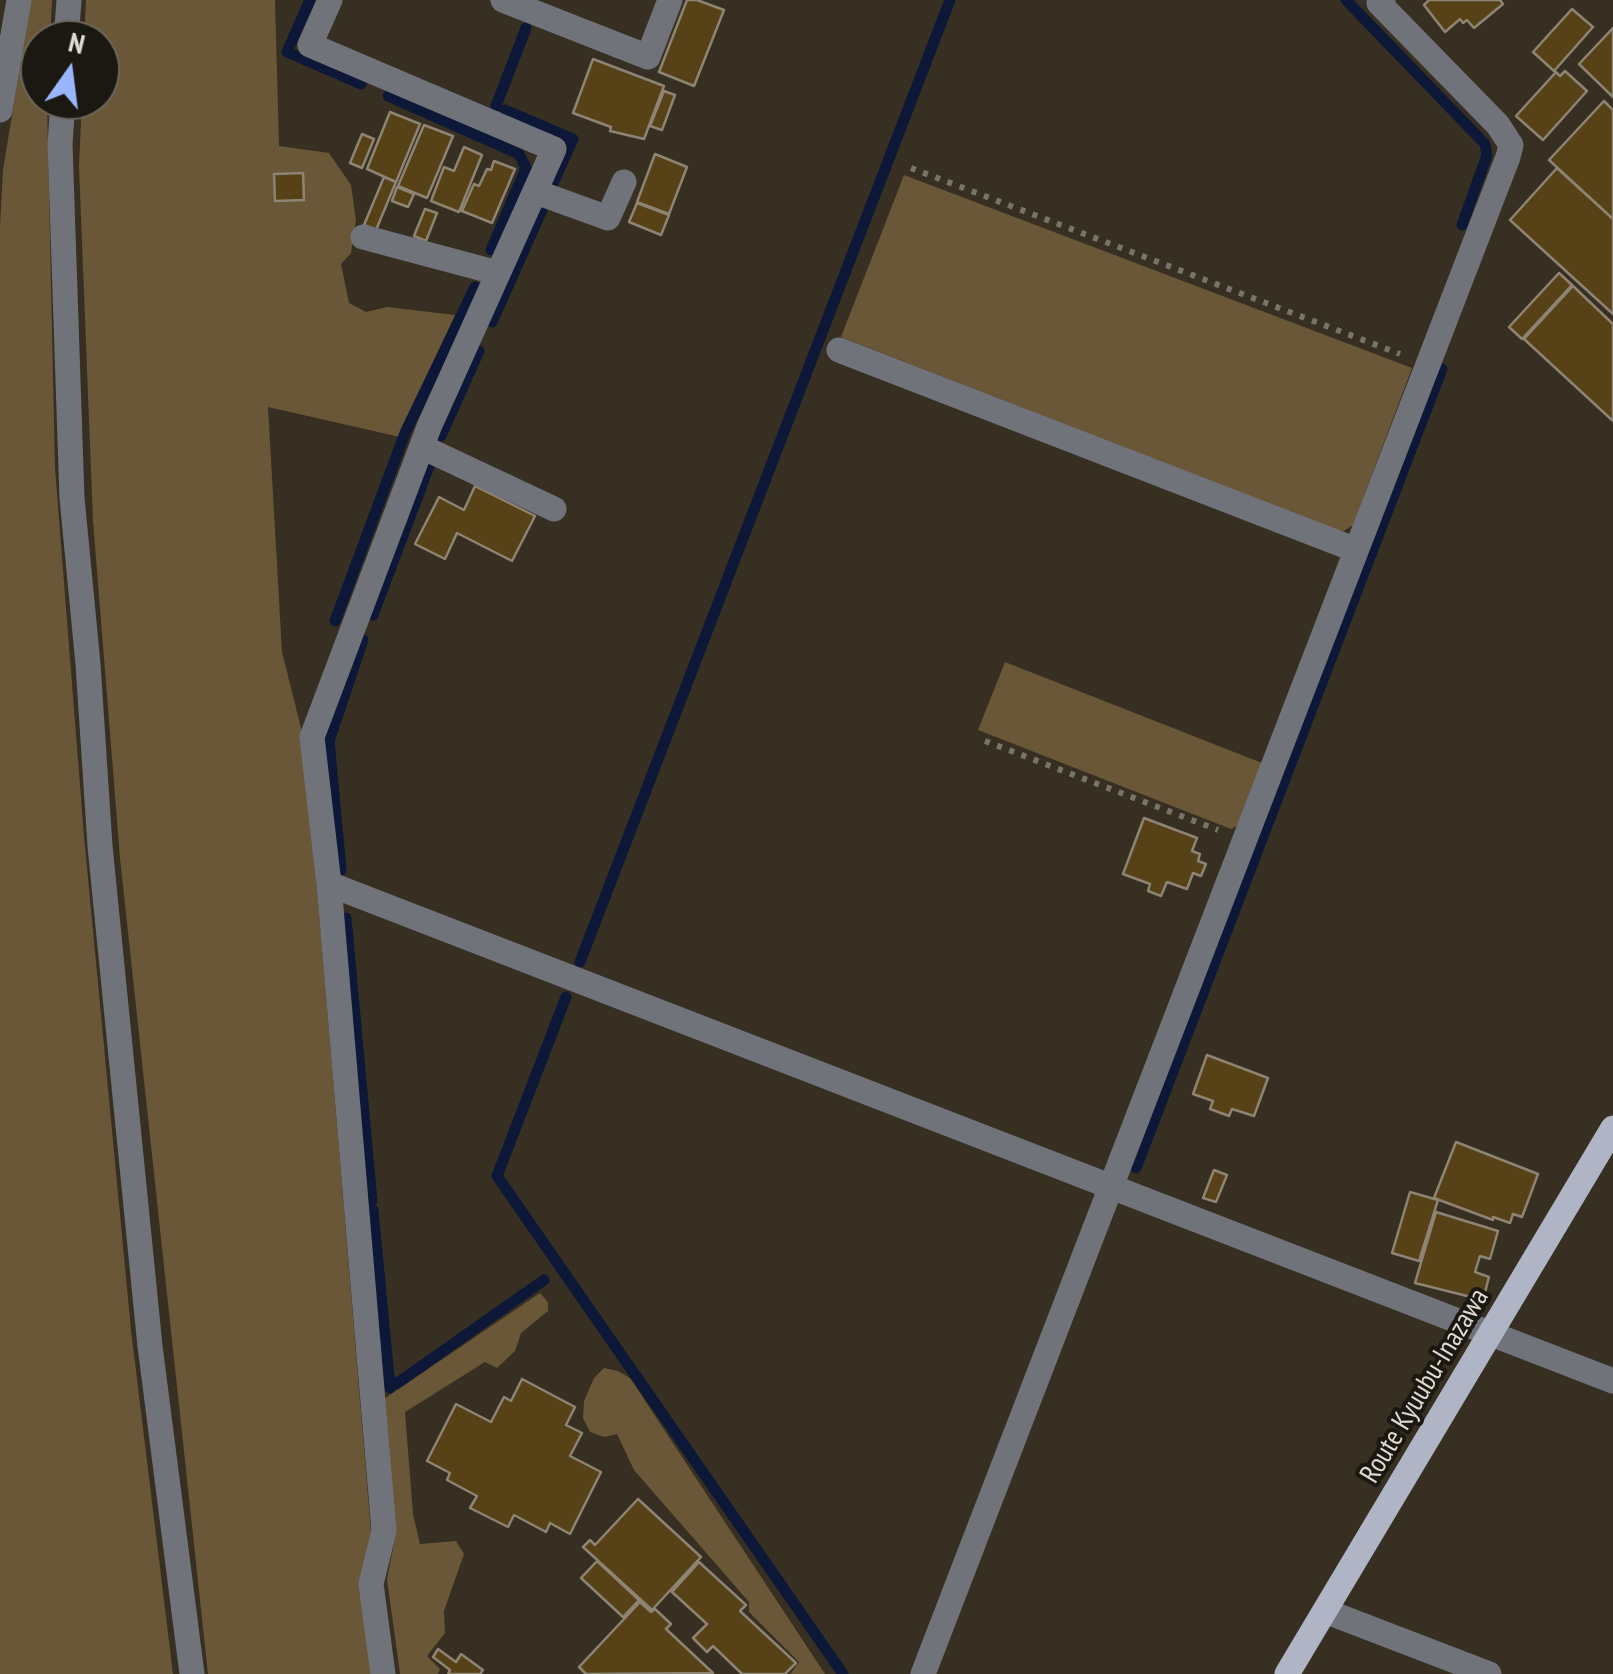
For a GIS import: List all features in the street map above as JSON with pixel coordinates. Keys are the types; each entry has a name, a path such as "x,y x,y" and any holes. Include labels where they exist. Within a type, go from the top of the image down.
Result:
{"main road":[{"name":"Route Kyuubu-Inazawa","path":"1288,1674 1613,1128"}],"street":[{"path":"0,110 19,0"},
{"path":"330,0 310,45 554,149 422,447 312,737 329,884 384,1530 371,1584 383,1674"},
{"path":"503,0 648,57 670,0"},
{"path":"924,1674 1511,145 1498,125 1379,3 1383,0"},
{"path":"61,120 72,498 100,846 150,1346 192,1674"},
{"path":"536,192 608,218 624,182"},
{"path":"363,237 498,273"},
{"path":"840,350 1356,550"},
{"path":"422,447 554,509"},
{"path":"329,884 1613,1381"},
{"path":"1325,1612 1489,1674"}],"path":[{"path":"910,168 1428,365"},
{"path":"985,741 1244,840"}],"shaded area":[{"path":"31,0 52,0 51,20 28,20"},
{"path":"86,0 275,0 279,146 329,153 351,185 356,221 351,253 341,264 349,303 366,312 387,307 455,315 400,437 268,407 282,652 305,744 371,1532 376,1674 208,1674 120,858 93,521 79,166 81,120 120,120 120,20 85,20"},
{"path":"20,67 20,120 47,120 55,468 84,836 131,1330 173,1674 0,1674 3,170"},
{"path":"904,175 1412,368 1353,525 1342,532 841,337"},
{"path":"1005,662 1262,763 1237,826 1231,829 978,730"},
{"path":"540,1293 548,1302 548,1311 521,1333 515,1351 497,1368 485,1362 405,1412 413,1514 420,1544 456,1541 464,1554 444,1611 445,1633 427,1656 440,1669 438,1674 400,1674 387,1579 396,1533 384,1399"},
{"path":"604,1368 630,1378 825,1674 790,1674 799,1662 749,1612 749,1602 634,1470 617,1434 604,1437 590,1432 583,1418 584,1401 594,1378"}],"building":[{"path":"687,0 724,10 694,86 659,72"},
{"path":"1429,0 1500,0 1503,4 1474,28 1460,19 1445,32 1424,5"},
{"path":"1572,9 1593,27 1554,71 1533,52"},
{"path":"1613,28 1613,97 1579,64"},
{"path":"593,59 664,86 644,139 610,131 611,127 573,113"},
{"path":"1565,71 1587,91 1543,140 1516,116 1556,72 1560,76"},
{"path":"664,91 675,95 662,130 650,126"},
{"path":"1604,101 1613,110 1613,219 1549,160"},
{"path":"390,112 420,124 396,182 367,169"},
{"path":"424,125 453,136 427,198 398,186"},
{"path":"362,134 374,139 362,168 350,163"},
{"path":"464,147 482,155 459,212 431,201 444,167 454,171"},
{"path":"655,154 687,167 669,214 637,202"},
{"path":"494,161 515,169 492,223 462,211 474,184 479,186"},
{"path":"1557,168 1613,219 1613,314 1510,220"},
{"path":"303,173 304,200 275,201 274,174"},
{"path":"384,177 396,182 376,230 364,225"},
{"path":"397,187 414,194 408,207 392,201"},
{"path":"637,203 669,215 661,235 629,222"},
{"path":"425,209 437,213 426,241 414,236"},
{"path":"1559,273 1572,285 1522,339 1509,327"},
{"path":"1573,286 1613,324 1613,421 1524,339"},
{"path":"475,486 535,516 512,561 457,533 445,559 415,544 439,497 464,510"},
{"path":"1144,818 1197,838 1192,851 1200,854 1198,861 1206,864 1201,876 1193,873 1187,889 1167,882 1161,896 1148,891 1150,884 1123,874"},
{"path":"1207,1055 1268,1078 1254,1116 1232,1109 1229,1116 1210,1109 1213,1101 1193,1094"},
{"path":"1456,1142 1538,1174 1522,1217 1513,1214 1510,1223 1493,1220 1434,1198"},
{"path":"1214,1170 1227,1175 1216,1202 1203,1198"},
{"path":"1410,1192 1438,1200 1419,1261 1392,1253"},
{"path":"1436,1212 1498,1231 1490,1259 1480,1256 1475,1272 1489,1277 1483,1300 1415,1283"},
{"path":"522,1379 575,1407 566,1425 582,1433 570,1456 601,1472 570,1534 550,1523 546,1532 514,1515 508,1527 470,1508 477,1496 447,1480 450,1473 427,1461 456,1404 491,1422 504,1397 511,1401"},
{"path":"638,1499 701,1557 652,1610 583,1547 590,1540 595,1545"},
{"path":"597,1561 639,1600 623,1617 581,1578"},
{"path":"699,1562 746,1605 740,1611 796,1663 785,1674 742,1674 713,1646 707,1652 693,1638 707,1624 672,1592"},
{"path":"640,1602 671,1624 666,1629 713,1673 586,1674 579,1667"},
{"path":"438,1649 456,1662 461,1654 483,1670 480,1674 448,1674 450,1670 433,1657"}],"waterway":[{"path":"310,0 287,52 361,84"},
{"path":"580,962 950,0"},
{"path":"1346,0 1485,144 1487,155 1462,225"},
{"path":"496,106 526,28"},
{"path":"388,96 519,154 526,168 491,250"},
{"path":"505,110 573,139 551,188"},
{"path":"492,322 542,210"},
{"path":"335,621 405,433 475,287"},
{"path":"441,436 479,351"},
{"path":"1136,1168 1442,369"},
{"path":"373,615 431,461"},
{"path":"341,870 329,741 363,640"},
{"path":"346,918 372,1201"},
{"path":"566,997 497,1176 843,1674"},
{"path":"373,1210 390,1388"},
{"path":"396,1384 544,1280"}]}
